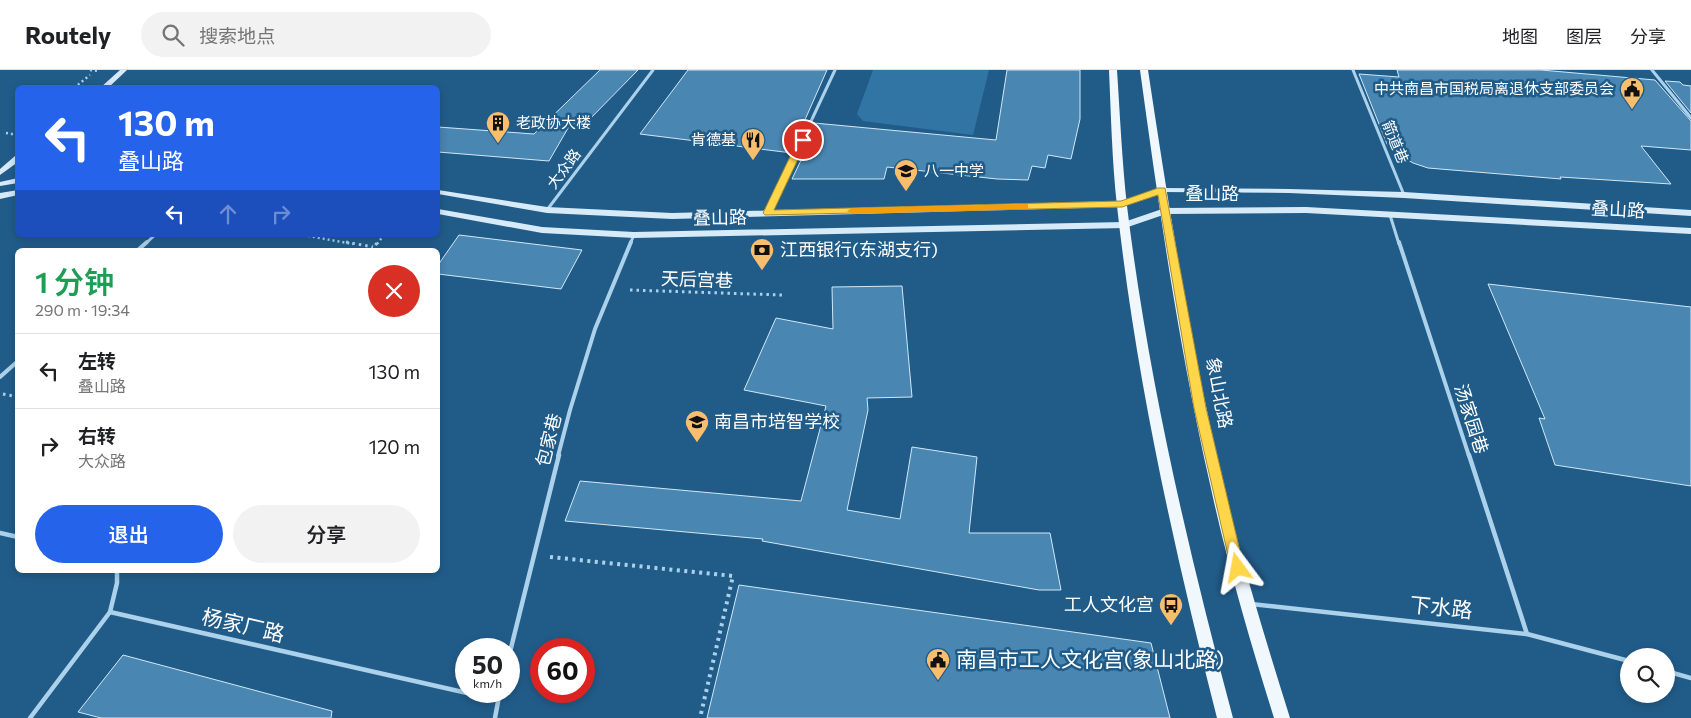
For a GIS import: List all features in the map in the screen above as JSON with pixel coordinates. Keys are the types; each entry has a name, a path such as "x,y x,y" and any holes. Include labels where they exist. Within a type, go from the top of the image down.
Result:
{"main road":[{"path":"106,85 124,70"},
{"path":"1113,70 1122,204 1152,403 1204,640 1225,718"},
{"name":"象山北路","path":"1144,70 1165,211 1200,408 1246,603 1282,718"},
{"path":"0,173 15,160"},
{"path":"0,184 15,181"},
{"name":"叠山路","path":"440,192 547,210 672,216 1122,204 1162,190 1289,191 1404,195 1691,213"},
{"path":"0,196 15,193"},
{"name":"叠山路","path":"440,212 542,230 634,235 1125,225 1165,211 1306,210 1390,213 1691,231"}],"lane":[{"name":"大众路","path":"547,210 653,70"},
{"path":"768,213 835,70"},
{"name":"箭道巷","path":"1353,70 1404,195"},
{"path":"1652,70 1691,118"},
{"name":"汤家园巷","path":"1390,213 1527,634"},
{"name":"包家巷","path":"514,638 570,410 595,329 634,235"},
{"path":"140,248 153,237"},
{"path":"0,377 15,364"},
{"path":"0,533 15,536"},
{"path":"30,718 110,612 117,573"},
{"name":"下水路","path":"1246,603 1527,634 1620,659"},
{"name":"杨家厂路","path":"110,612 455,690"},
{"path":"1675,674 1691,678"},
{"path":"494,718 497,703"}],"path":[{"path":"78,85 96,70"},
{"path":"6,133 15,134"},
{"path":"313,237 367,248"},
{"path":"373,248 382,237"},
{"name":"天后宫巷","path":"612,289 782,295"},
{"path":"0,394 15,396"},
{"path":"534,556 733,576 700,718"}],"shaded area":[{"path":"873,70 989,70 973,135 863,121 857,114"}],"building":[{"path":"600,70 638,70 584,125 571,123 549,161 440,152 440,127 534,134"},
{"path":"688,70 827,70 804,122 807,122 792,153 640,134"},
{"path":"1007,70 1080,70 1080,119 1071,159 1048,155 1045,168 1032,166 1028,180 997,179 887,167 884,179 792,179 804,154 800,154 814,123 996,140"},
{"path":"1397,70 1541,70 1655,80 1691,121 1691,150 1641,146 1671,184 1560,177 1561,179 1428,168 1413,163 1391,150 1359,74 1399,77"},
{"path":"1665,81 1680,82 1683,85 1691,86 1691,113"},
{"path":"459,235 582,250 561,289 440,274 440,262"},
{"path":"1488,284 1691,307 1691,486 1555,465 1539,418 1545,419"},
{"path":"902,286 912,397 867,398 868,410 847,510 900,519 912,447 977,457 969,533 1050,533 1061,590 1039,590 762,541 763,539 565,521 580,481 801,501 826,406 744,390 776,318 833,329 832,287"},
{"name":"南昌市工人文化宫(象山北路)","path":"739,585 1151,643 1170,718 707,718"},
{"path":"123,655 332,711 331,718 101,718 78,712"}],"slow traffic":[{"path":"852,211 1025,206"}],"place":[{"name":"中共南昌市国税局离退休支部委员会","path":"1632,110"},
{"name":"老政协大楼","path":"498,144"},
{"name":"肯德基","path":"753,161"},
{"name":"八一中学","path":"906,192"},
{"name":"江西银行(东湖支行)","path":"762,271"},
{"name":"南昌市培智学校","path":"697,443"},
{"name":"工人文化宫","path":"1171,626"},
{"name":"南昌市工人文化宫(象山北路)","path":"938,681"}],"route":[{"path":"803,140 768,213 1122,204 1162,190 1200,408 1238,568"}]}
